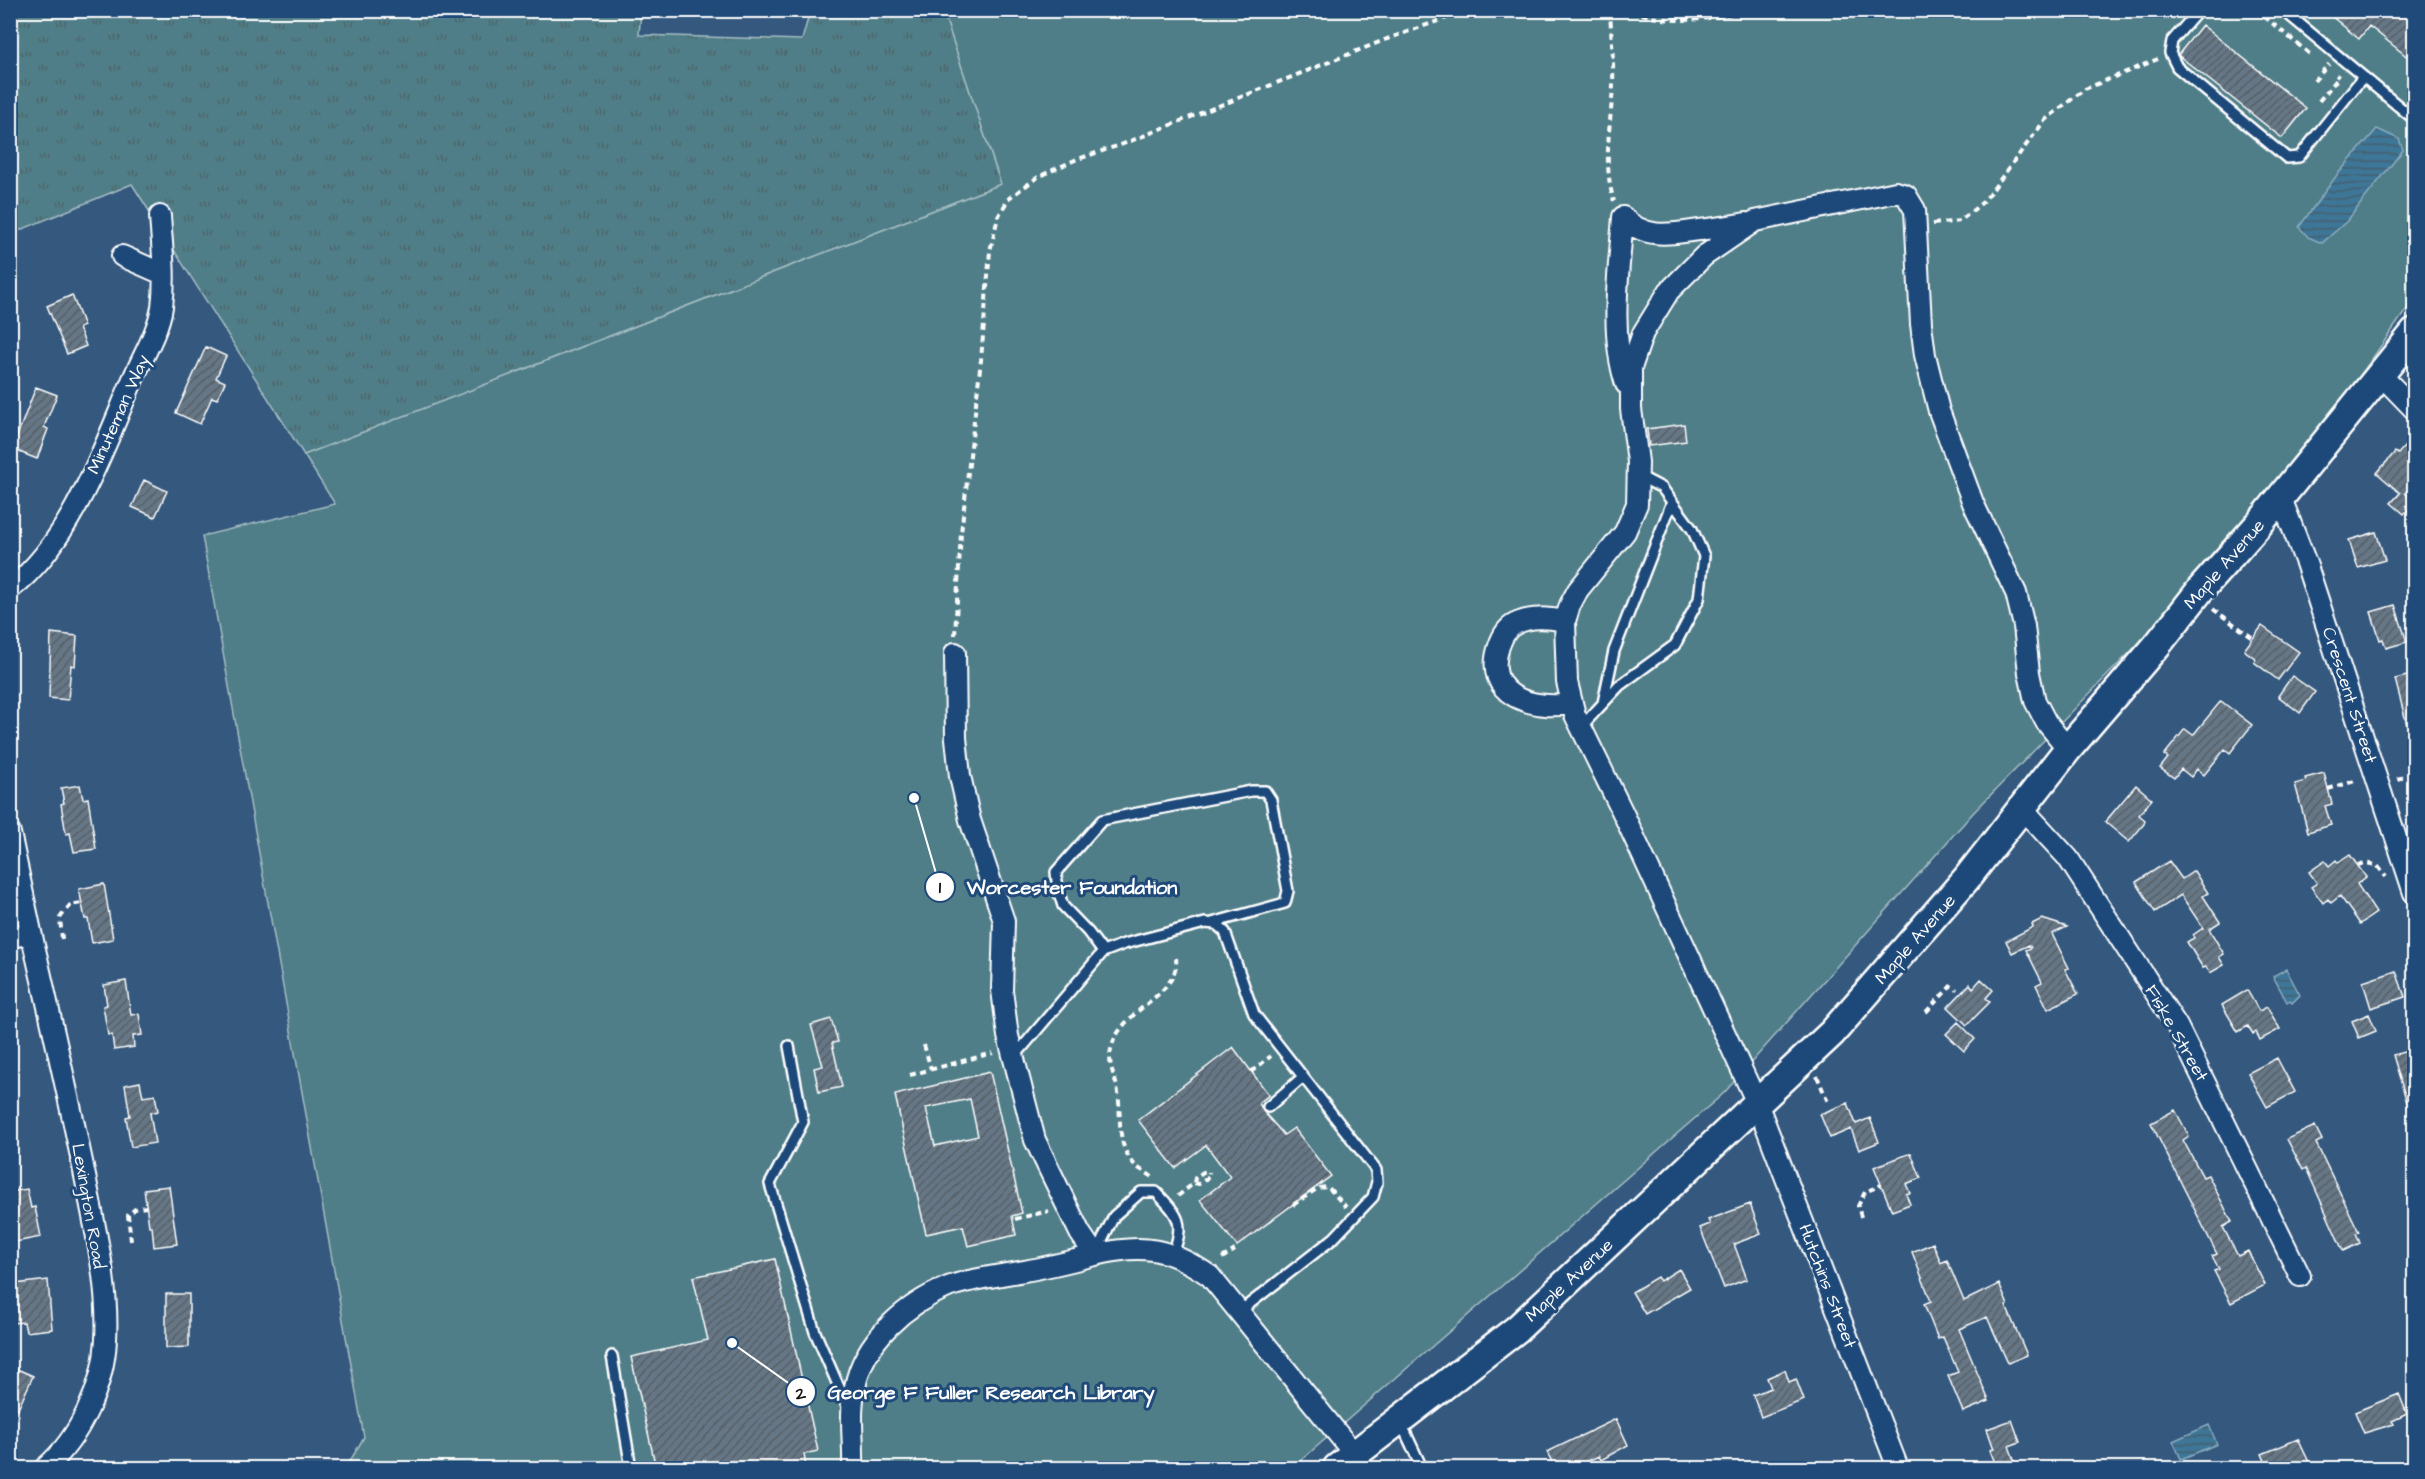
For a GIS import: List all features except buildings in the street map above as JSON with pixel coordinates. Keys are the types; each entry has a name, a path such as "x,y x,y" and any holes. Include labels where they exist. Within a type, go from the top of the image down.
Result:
{"main road":[{"name":"Maple Avenue","path":"1346,1462 1517,1329 1851,1012 1954,894 2068,749 2281,498 2415,333"}],"street":[{"path":"1623,217 1646,232 1666,235 1755,221 1891,193 1906,195 1914,210 1916,224 1916,269 1922,338 1939,411 1973,503 2016,593 2027,643 2031,688 2037,707 2068,749"},
{"name":"Minuteman Way","path":"10,589 34,568 57,537 86,485 155,332 162,308 160,216"},
{"path":"1623,217 1617,336 1620,363 1630,395"},
{"path":"1571,704 1549,706 1517,699 1502,685 1496,668 1500,644 1510,627 1534,618 1566,621 1570,605 1578,591 1630,523 1637,504 1639,476 1630,395 1631,368 1636,350 1652,317 1669,291 1704,255 1755,221"},
{"path":"122,255 163,274"},
{"path":"2380,374 2415,409"},
{"name":"Crescent Street","path":"2281,498 2385,778 2415,893"},
{"name":"Hutchins Street","path":"1566,621 1566,672 1571,704 1580,728 1623,813 1757,1103 1898,1468"},
{"path":"955,653 959,765 970,820 1004,921 1002,995 1006,1026 1035,1140 1080,1233 1095,1255"},
{"name":"Fiske Street","path":"2023,809 2068,858 2177,1026 2300,1276"},
{"name":"Lexington Road","path":"10,833 91,1206 100,1258 107,1322 100,1376 87,1411 68,1444 45,1468"},
{"path":"10,938 30,932"},
{"path":"854,1468 852,1416 859,1372 868,1353 896,1319 912,1307 948,1287 1114,1251 1145,1249 1173,1254 1210,1276 1239,1312 1346,1462"}],"lane":[{"path":"2199,10 2172,41 2169,53 2176,67 2287,158 2299,157 2363,77"},
{"path":"2283,10 2415,119"},
{"path":"1580,728 1620,685 1675,645 1699,599 1704,556 1692,529 1662,488 1639,476"},
{"path":"1602,704 1614,651 1672,502"},
{"path":"1014,1058 1103,952 1170,931 1285,903 1288,891 1271,800 1265,791 1251,791 1102,820 1056,872 1063,906 1088,932 1103,952"},
{"path":"1210,923 1216,924 1226,932 1254,1014 1376,1170 1377,1182 1373,1197 1334,1238 1239,1312"},
{"path":"789,1046 803,1122 770,1184 815,1332 852,1416"},
{"path":"1268,1107 1303,1077"},
{"path":"1095,1255 1114,1216 1141,1192 1156,1192 1176,1213 1180,1234 1173,1254"},
{"path":"612,1356 630,1468"},
{"path":"1400,1421 1422,1468"}],"path":[{"path":"955,653 961,533 990,251 998,217 1010,198 1038,177 1075,160 1123,144 1387,39 1469,10"},
{"path":"1610,10 1613,83 1608,170 1614,202 1623,217"},
{"path":"1632,10 1641,14 1679,21 1748,10"},
{"path":"2214,16 2219,10"},
{"path":"2256,10 2338,77 2319,101"},
{"path":"1916,224 1960,221 1984,201 2045,120 2085,89 2142,67 2169,53"},
{"path":"2210,606 2253,638"},
{"path":"2328,789 2415,774"},
{"path":"2358,865 2364,863 2377,865 2390,884"},
{"path":"62,939 60,918 70,905 82,903"},
{"path":"1160,1180 1137,1167 1121,1144 1118,1092 1112,1074 1110,1057 1120,1028 1173,979 1177,966 1176,958"},
{"path":"1926,1012 1952,986 1957,990"},
{"path":"924,1045 931,1069"},
{"path":"910,1075 993,1053"},
{"path":"1251,1072 1274,1054"},
{"path":"1814,1067 1828,1102"},
{"path":"1175,1199 1194,1183"},
{"path":"1861,1217 1858,1206 1865,1192 1881,1185"},
{"path":"1293,1205 1318,1188 1328,1187 1354,1217"},
{"path":"131,1241 128,1215 135,1209 146,1207"},
{"path":"1014,1219 1069,1207"},
{"path":"1222,1258 1235,1250"}],"green space":[{"path":"641,10 639,35 802,40 810,11 943,11 1001,184 304,455 132,184 11,234 11,11"},
{"path":"943,11 2414,11 2414,299 2258,521 1973,813 1724,1093 1292,1468 346,1468 364,1437 202,536 335,504 304,455 1001,184"}],"water":[{"path":"2377,129 2399,139 2403,150 2347,221 2322,243 2308,237 2299,227 2337,175"},
{"path":"2286,969 2300,995 2292,1003 2290,1000 2287,1002 2273,976"},
{"path":"2209,1425 2217,1444 2181,1459 2173,1441"}],"place":[{"name":"Worcester Foundation","path":"914,798"},
{"name":"George F Fuller Research Library","path":"732,1343"}]}
